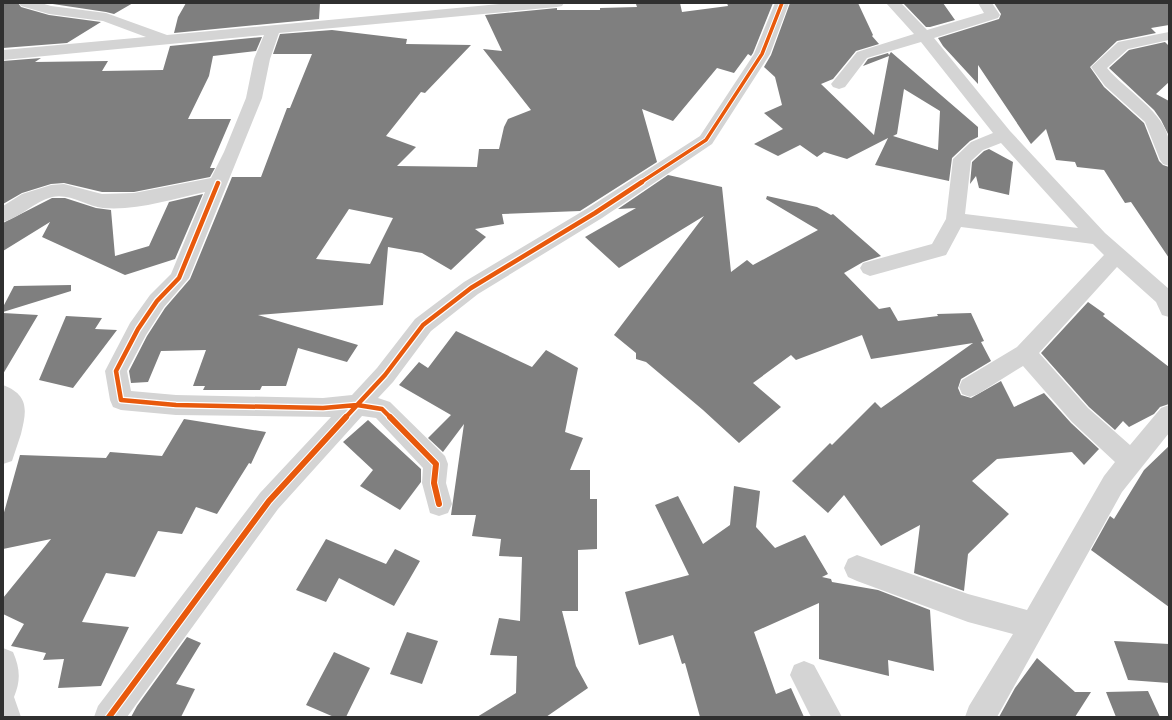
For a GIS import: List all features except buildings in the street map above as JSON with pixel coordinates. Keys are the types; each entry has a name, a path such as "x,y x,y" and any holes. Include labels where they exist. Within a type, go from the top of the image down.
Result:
{"street":[{"path":"26,3 49,10 106,17 166,40"},
{"path":"420,3 424,4 434,16"},
{"path":"3,55 434,16 557,3"},
{"path":"108,717 269,501 385,375 423,325 471,288 595,213 706,140 762,54 782,3"},
{"path":"893,3 925,36 1004,135 1098,238 1167,301"},
{"path":"839,84 862,55 993,15 985,3"},
{"path":"273,30 262,59 254,98 233,152 179,278 157,301 138,329 116,371 121,400 176,406 323,408 357,405 382,409 436,464 434,483 439,504"},
{"path":"1169,36 1123,45 1100,67 1111,83 1152,120 1169,160"},
{"path":"870,268 939,250 955,220 962,159 977,146 1004,135"},
{"path":"3,216 29,199 51,190 64,190 102,201 134,200 218,184"},
{"path":"955,220 1098,238"},
{"path":"970,387 1025,353 1116,255"},
{"path":"1025,353 1080,415 1131,461"},
{"path":"3,395 13,403 14,416 3,453"},
{"path":"980,717 1034,625 1113,484 1169,415"},
{"path":"857,568 968,608 1034,625"},
{"path":"3,662 5,667 3,688"},
{"path":"804,675 827,717"},
{"path":"3,706 6,717"}],"cycle path":[{"path":"109,717 269,501 385,375 423,325 471,288 595,213 706,140 762,54 782,3"},
{"path":"218,183 179,278 157,301 138,329 116,371 121,400 176,405 323,408 357,405 382,409 436,464 434,483 439,504"}]}
